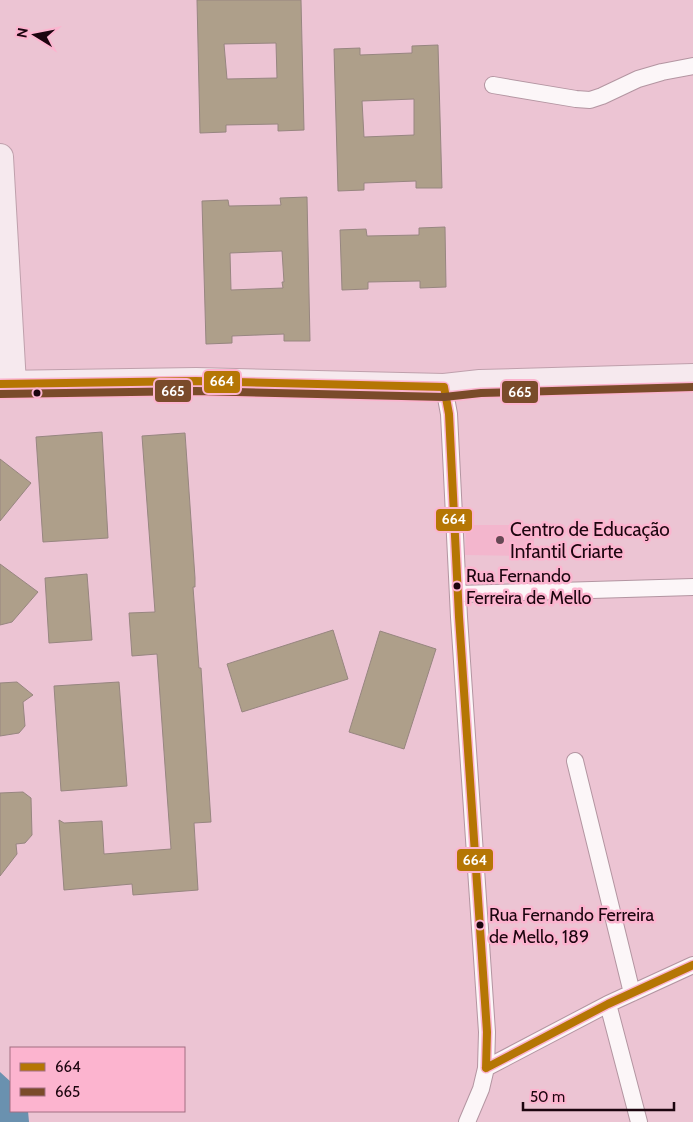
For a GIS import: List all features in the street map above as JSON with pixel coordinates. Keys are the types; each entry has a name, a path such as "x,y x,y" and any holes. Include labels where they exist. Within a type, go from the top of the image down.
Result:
{"main road":[{"path":"0,157 7,384 196,381 444,387 480,383 693,377"}],"street":[{"path":"492,85 590,100 638,79 693,66"},
{"path":"444,387 449,414 459,617 487,1032 486,1068 482,1088 467,1122"},
{"path":"458,594 693,587"},
{"path":"575,761 632,992"},
{"path":"486,1068 632,992 693,966"},
{"path":"608,1004 639,1122"}],"shaded area":[{"name":"Centro de Educação Infantil Criarte","path":"466,525 534,525 534,556 465,555"}],"water":[{"path":"0,1072 10,1081 10,1112 28,1112 29,1122 0,1122"}],"building":[{"path":"197,0 301,0 304,130 278,131 278,124 226,125 226,132 200,133","holes":["276,43 277,78 227,79 224,44"]},
{"path":"438,45 442,188 416,188 416,181 364,183 364,190 338,191 334,49 360,48 360,55 412,53 412,46","holes":["414,99 414,135 364,137 362,101"]},
{"path":"307,197 310,341 284,341 284,334 232,336 232,343 206,344 202,201 228,200 229,206 281,205 280,198","holes":["282,251 284,282 282,282 283,288 231,290 230,253"]},
{"path":"445,227 446,287 420,288 420,281 368,282 368,289 342,290 340,230 366,229 367,236 419,235 419,228"},
{"path":"102,432 108,538 43,542 36,437"},
{"path":"185,433 195,578 195,587 193,587 199,668 201,668 211,822 194,823 198,890 133,895 132,884 64,890 59,820 64,823 102,821 104,854 171,849 157,654 132,656 129,613 155,612 142,436"},
{"path":"0,459 31,483 0,521"},
{"path":"0,564 38,592 12,622 0,625"},
{"path":"87,574 92,640 49,643 45,578"},
{"path":"333,630 348,679 242,712 227,664"},
{"path":"380,631 436,649 404,749 349,732"},
{"path":"17,682 33,695 23,702 25,726 19,733 0,736 0,683"},
{"path":"119,682 127,786 61,791 54,686"},
{"path":"23,792 31,798 32,835 25,843 16,844 17,854 0,876 0,793"}],"transit line":[{"name":"664","path":"0,384 196,381 444,387"},
{"name":"664","path":"444,387 449,414 459,617 487,1032 486,1068"},
{"name":"665","path":"0,394 196,391 444,397 481,393 693,387"},
{"name":"664","path":"486,1068 608,1004 693,965"}],"place":[{"name":"Centro de Educação Infantil Criarte","path":"500,540"},
{"name":"Rua Fernando Ferreira de Mello","path":"457,586"},
{"name":"Rua Fernando Ferreira de Mello, 189","path":"480,925"}]}
